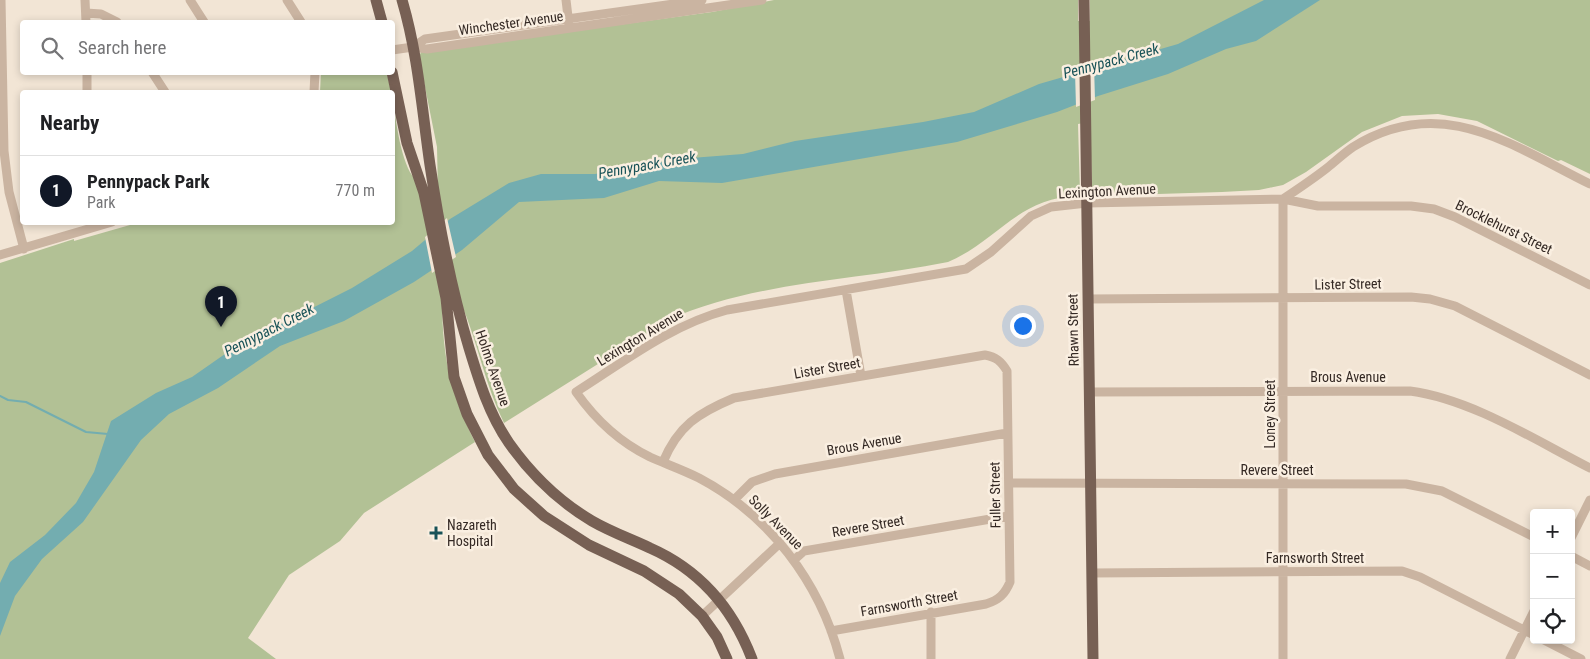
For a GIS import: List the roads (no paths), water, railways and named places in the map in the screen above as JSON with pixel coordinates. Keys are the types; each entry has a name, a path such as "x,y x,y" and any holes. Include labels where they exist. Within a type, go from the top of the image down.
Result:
{"main road":[{"path":"376,0 381,20"},
{"name":"Holme Avenue","path":"402,0 413,47 432,205 450,297 483,393 497,424 524,463 571,507 609,530 676,561 709,587 720,599 736,624 752,659"},
{"name":"Rhawn Street","path":"1084,0 1093,659"},
{"name":"Holme Avenue","path":"393,75 407,143 432,205"},
{"name":"Holme Avenue","path":"450,297 454,377 467,414 488,455 514,489 544,516 580,540 665,583 702,616 717,638 727,659"}],"street":[{"path":"1,0 4,151 9,192 24,248"},
{"path":"85,0 86,18 101,14 113,20"},
{"path":"190,0 203,20"},
{"path":"287,0 300,20"},
{"path":"566,0 569,24"},
{"name":"Winchester Avenue","path":"569,24 702,0"},
{"name":"Winchester Avenue","path":"395,50 413,47 425,39 569,24 714,4 762,0"},
{"path":"87,75 87,90"},
{"path":"154,75 164,90"},
{"path":"314,90 315,75"},
{"path":"1283,199 1352,148 1373,136 1400,127 1428,123 1452,123 1489,134 1590,184"},
{"name":"Lexington Avenue","path":"576,392 673,330 702,317 727,310 966,269 991,252 1031,216 1051,207 1087,203 1283,199"},
{"name":"Brocklehurst Street","path":"1283,199 1318,206 1411,206 1434,209 1455,217 1590,285"},
{"name":"Loney Street","path":"1283,199 1283,659"},
{"path":"0,256 101,225"},
{"path":"846,290 861,376"},
{"name":"Lister Street","path":"1088,299 1411,297 1444,302 1590,375"},
{"name":"Lister Street","path":"663,462 671,442 684,426 720,404 734,398 985,354 995,357 1003,363 1007,371 1007,380"},
{"name":"Fuller Street","path":"991,602 1001,597 1010,582 1007,380"},
{"name":"Brous Avenue","path":"1090,392 1410,391 1437,396 1469,407 1590,468"},
{"name":"Solly Avenue","path":"576,392 608,429 634,448 700,478 734,500 760,522 794,560 815,595 831,631 840,659"},
{"name":"Brous Avenue","path":"734,500 752,482 775,474 1008,433"},
{"name":"Revere Street","path":"1009,483 1406,484 1435,489 1530,535"},
{"path":"1575,530 1590,500"},
{"name":"Revere Street","path":"794,560 804,551 1008,516"},
{"path":"702,616 780,543"},
{"path":"1575,558 1590,566"},
{"name":"Farnsworth Street","path":"1092,573 1402,571 1411,573 1530,633"},
{"name":"Farnsworth Street","path":"831,631 991,602"},
{"path":"931,612 931,659"},
{"path":"1510,659 1530,619"},
{"path":"1552,644 1581,659"}],"water":[{"name":"Pennypack Creek","path":"1264,0 1320,0 1256,41 1226,49 1168,74 1098,96 1057,112 957,142 722,183 659,181 604,198 519,202 462,250 414,282 344,321 280,346 218,388 169,414 141,440 83,522 42,559 15,596 0,636 0,583 10,562 45,535 76,503 94,472 111,421 156,393 192,377 235,347 352,288 412,251 450,219 509,183 541,174 595,174 678,159 743,154 795,141 923,122 974,112 1039,84 1178,44"}],"waterway":[{"path":"0,396 8,400 26,402 86,432 108,434"}],"place":[{"name":"Pennypack Park","path":"221,327"},
{"name":"Nazareth Hospital","path":"436,533"}]}
